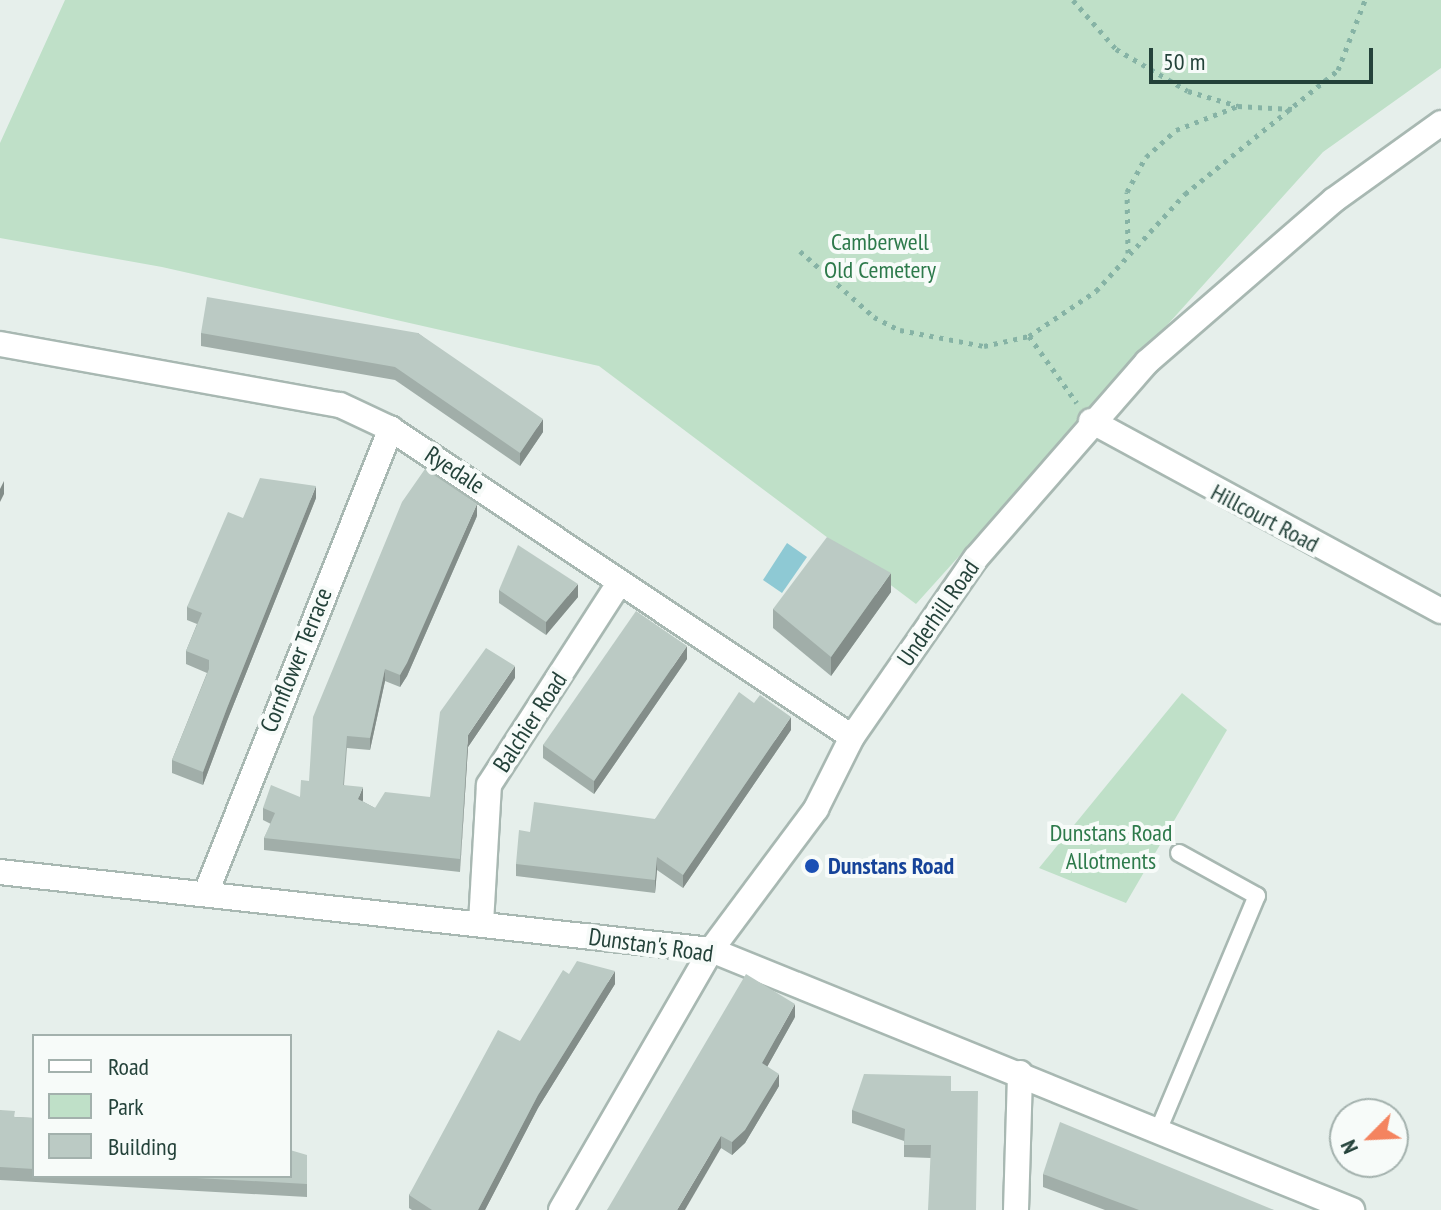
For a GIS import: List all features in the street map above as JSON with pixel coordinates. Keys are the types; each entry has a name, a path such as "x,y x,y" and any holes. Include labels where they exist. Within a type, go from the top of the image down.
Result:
{"street":[{"name":"Underhill Road","path":"561,1210 711,950 816,809 852,737 976,558 1091,421 1147,362 1334,200 1441,123"},
{"name":"Ryedale","path":"0,344 340,405 391,429 852,737"},
{"name":"Hillcourt Road","path":"1091,421 1441,611"},
{"name":"Cornflower Terrace","path":"206,893 391,429"},
{"name":"Balchier Road","path":"481,923 489,785 619,583"},
{"name":"Dunstan's Road","path":"0,872 711,950 1352,1210"},
{"path":"1016,1210 1020,1073"}],"lane":[{"path":"1158,1131 1257,896 1179,853"}],"path":[{"path":"1073,0 1116,49 1188,91 1238,106 1294,110"},
{"path":"800,251 815,257 865,310 900,330 984,346 1029,336 1079,305 1185,194 1294,110 1338,70 1365,0"},
{"path":"1129,254 1127,192 1146,157 1176,130 1238,106"},
{"path":"1029,336 1091,421"}],"green space":[{"name":"Camberwell Old Cemetery","path":"65,0 1441,0 1441,68 1323,152 916,604 599,366 162,267 0,238 0,143"},
{"name":"Dunstans Road Allotments","path":"1182,693 1227,730 1126,903 1039,868"}],"water":[{"path":"787,543 807,557 782,593 763,580"}],"building":[{"path":"207,297 418,333 543,419 520,453 395,367 201,333"},
{"path":"425,469 477,504 407,663 400,675 385,669 370,738 347,736 343,785 363,787 358,799 375,808 385,792 430,797 440,712 486,648 515,666 468,735 460,859 264,838 275,813 263,808 271,785 300,797 301,780 309,781 313,717 402,502"},
{"path":"260,478 316,486 203,772 172,760 209,669 209,660 186,651 202,613 187,607 228,512 243,518"},
{"path":"827,537 891,573 831,657 773,609"},
{"path":"518,545 578,584 546,622 499,590"},
{"path":"636,611 687,646 594,781 543,745"},
{"path":"739,692 754,703 760,695 791,717 683,875 657,857 655,880 516,864 519,830 530,832 534,802 655,819"},
{"path":"577,961 615,971 538,1095 478,1210 432,1210 409,1195 498,1030 520,1041 563,970 569,974"},
{"path":"746,974 795,1004 762,1063 779,1074 745,1130 732,1142 721,1136 677,1210 607,1210"},
{"path":"864,1074 951,1076 951,1091 978,1091 976,1210 928,1210 931,1145 904,1145 905,1129 852,1110"},
{"path":"0,1110 15,1111 14,1117 32,1118 32,1169 0,1167"},
{"path":"1060,1122 1274,1210 1139,1210 1043,1174"},
{"path":"292,1151 307,1155 307,1184 197,1178 292,1178"}],"place":[{"name":"Dunstans Road","path":"812,866"}]}
